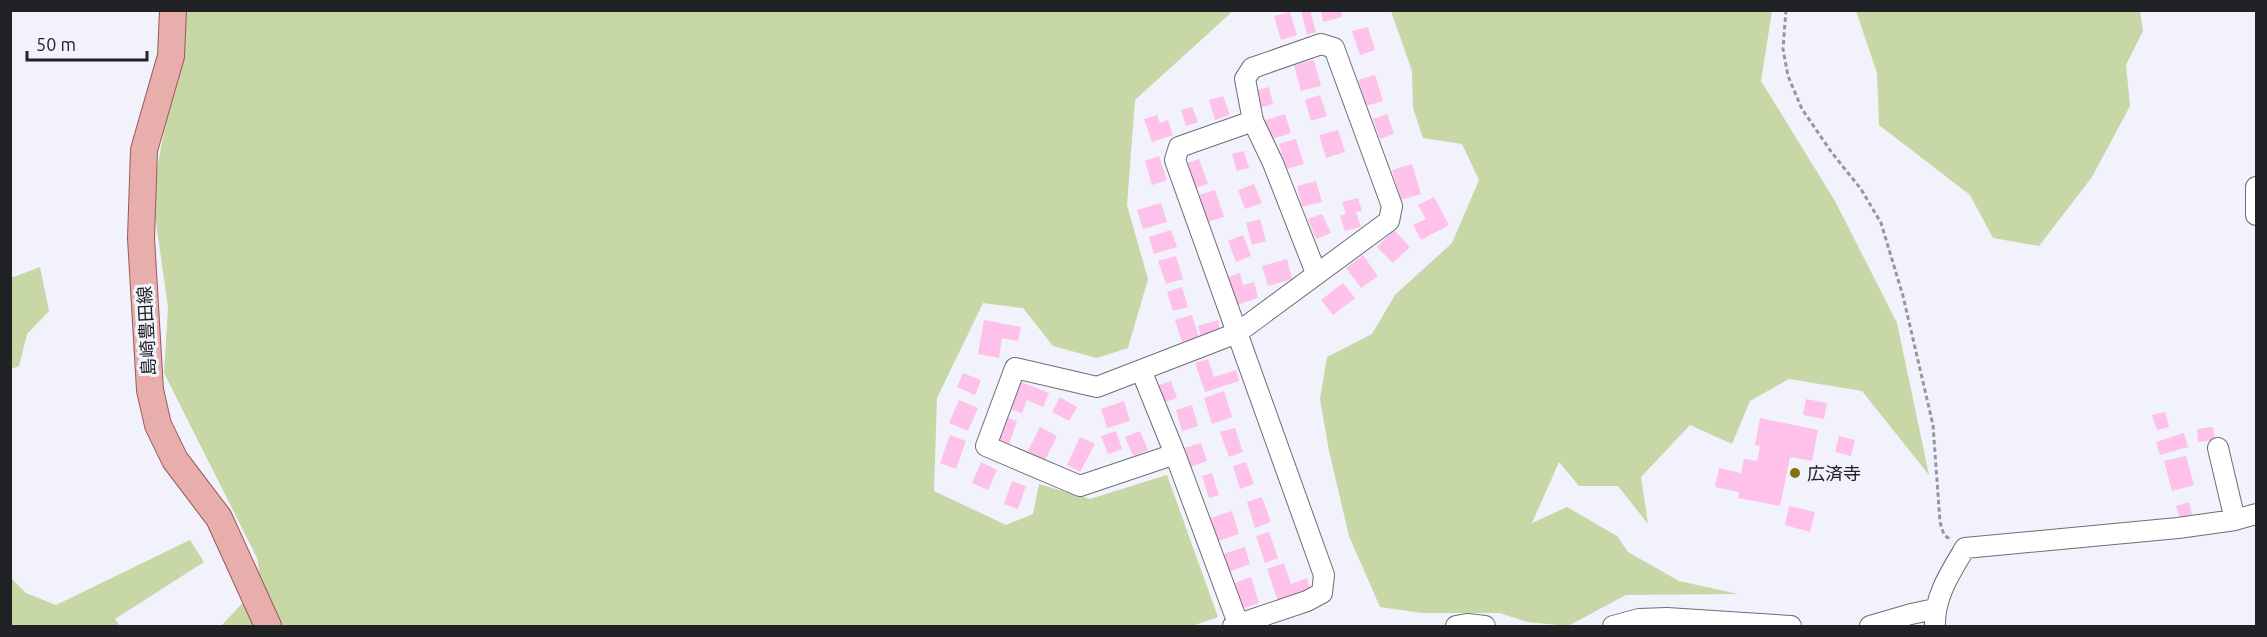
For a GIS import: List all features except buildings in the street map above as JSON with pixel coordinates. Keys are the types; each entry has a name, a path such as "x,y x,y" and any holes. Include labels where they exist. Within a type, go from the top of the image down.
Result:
{"main road":[{"name":"島崎豊田線","path":"173,10 171,56 144,150 141,238 150,390 158,425 176,460 219,518 268,627"}],"street":[{"path":"1175,454 1080,486 986,447 1015,368 1097,387 1237,333 1389,221 1392,206 1334,48 1321,44 1251,68 1245,79 1253,121 1273,163 1316,273"},
{"path":"1141,370 1175,454 1237,626 1322,593 1324,575 1175,160 1179,147 1253,121"},
{"path":"2256,188 2256,215"},
{"path":"2218,448 2235,520"},
{"path":"2235,520 2256,500"},
{"path":"1870,627 1911,614 1935,618 1947,578 1965,548 2178,528 2235,520 2256,514"},
{"path":"1612,627 1639,619 1667,618 1791,627"},
{"path":"1456,627 1467,624 1485,627"}],"path":[{"path":"1786,10 1783,49 1788,76 1802,109 1832,153 1861,189 1881,222 1903,296 1933,425 1941,528 1944,535 1965,548"}],"green space":[{"path":"187,11 1233,11 1135,100 1127,205 1148,279 1128,348 1097,358 1053,346 1023,308 983,303 937,398 934,491 1006,525 1033,514 1039,484 1090,499 1167,475 1218,617 1192,626 221,626 261,583 257,558 164,373 168,307 152,195"},
{"path":"1391,11 1772,11 1761,81 1835,201 1897,323 1929,475 1862,391 1789,379 1750,401 1732,444 1690,425 1641,477 1648,524 1618,486 1579,486 1559,462 1532,523 1567,507 1617,536 1628,552 1679,581 1738,594 1626,595 1568,626 1527,622 1500,613 1422,613 1380,607 1349,536 1329,451 1320,399 1327,357 1372,334 1395,295 1452,243 1479,180 1462,144 1423,138 1413,108 1412,71"},
{"path":"1856,11 2140,11 2143,31 2126,65 2130,106 2092,177 2039,246 1993,238 1970,195 1879,125 1877,73"},
{"path":"40,267 49,311 27,334 19,366 11,369 11,278"},
{"path":"190,540 204,562 115,619 120,626 11,626 11,578 26,593 56,605"}],"place":[{"name":"広済寺","path":"1795,473"}]}
